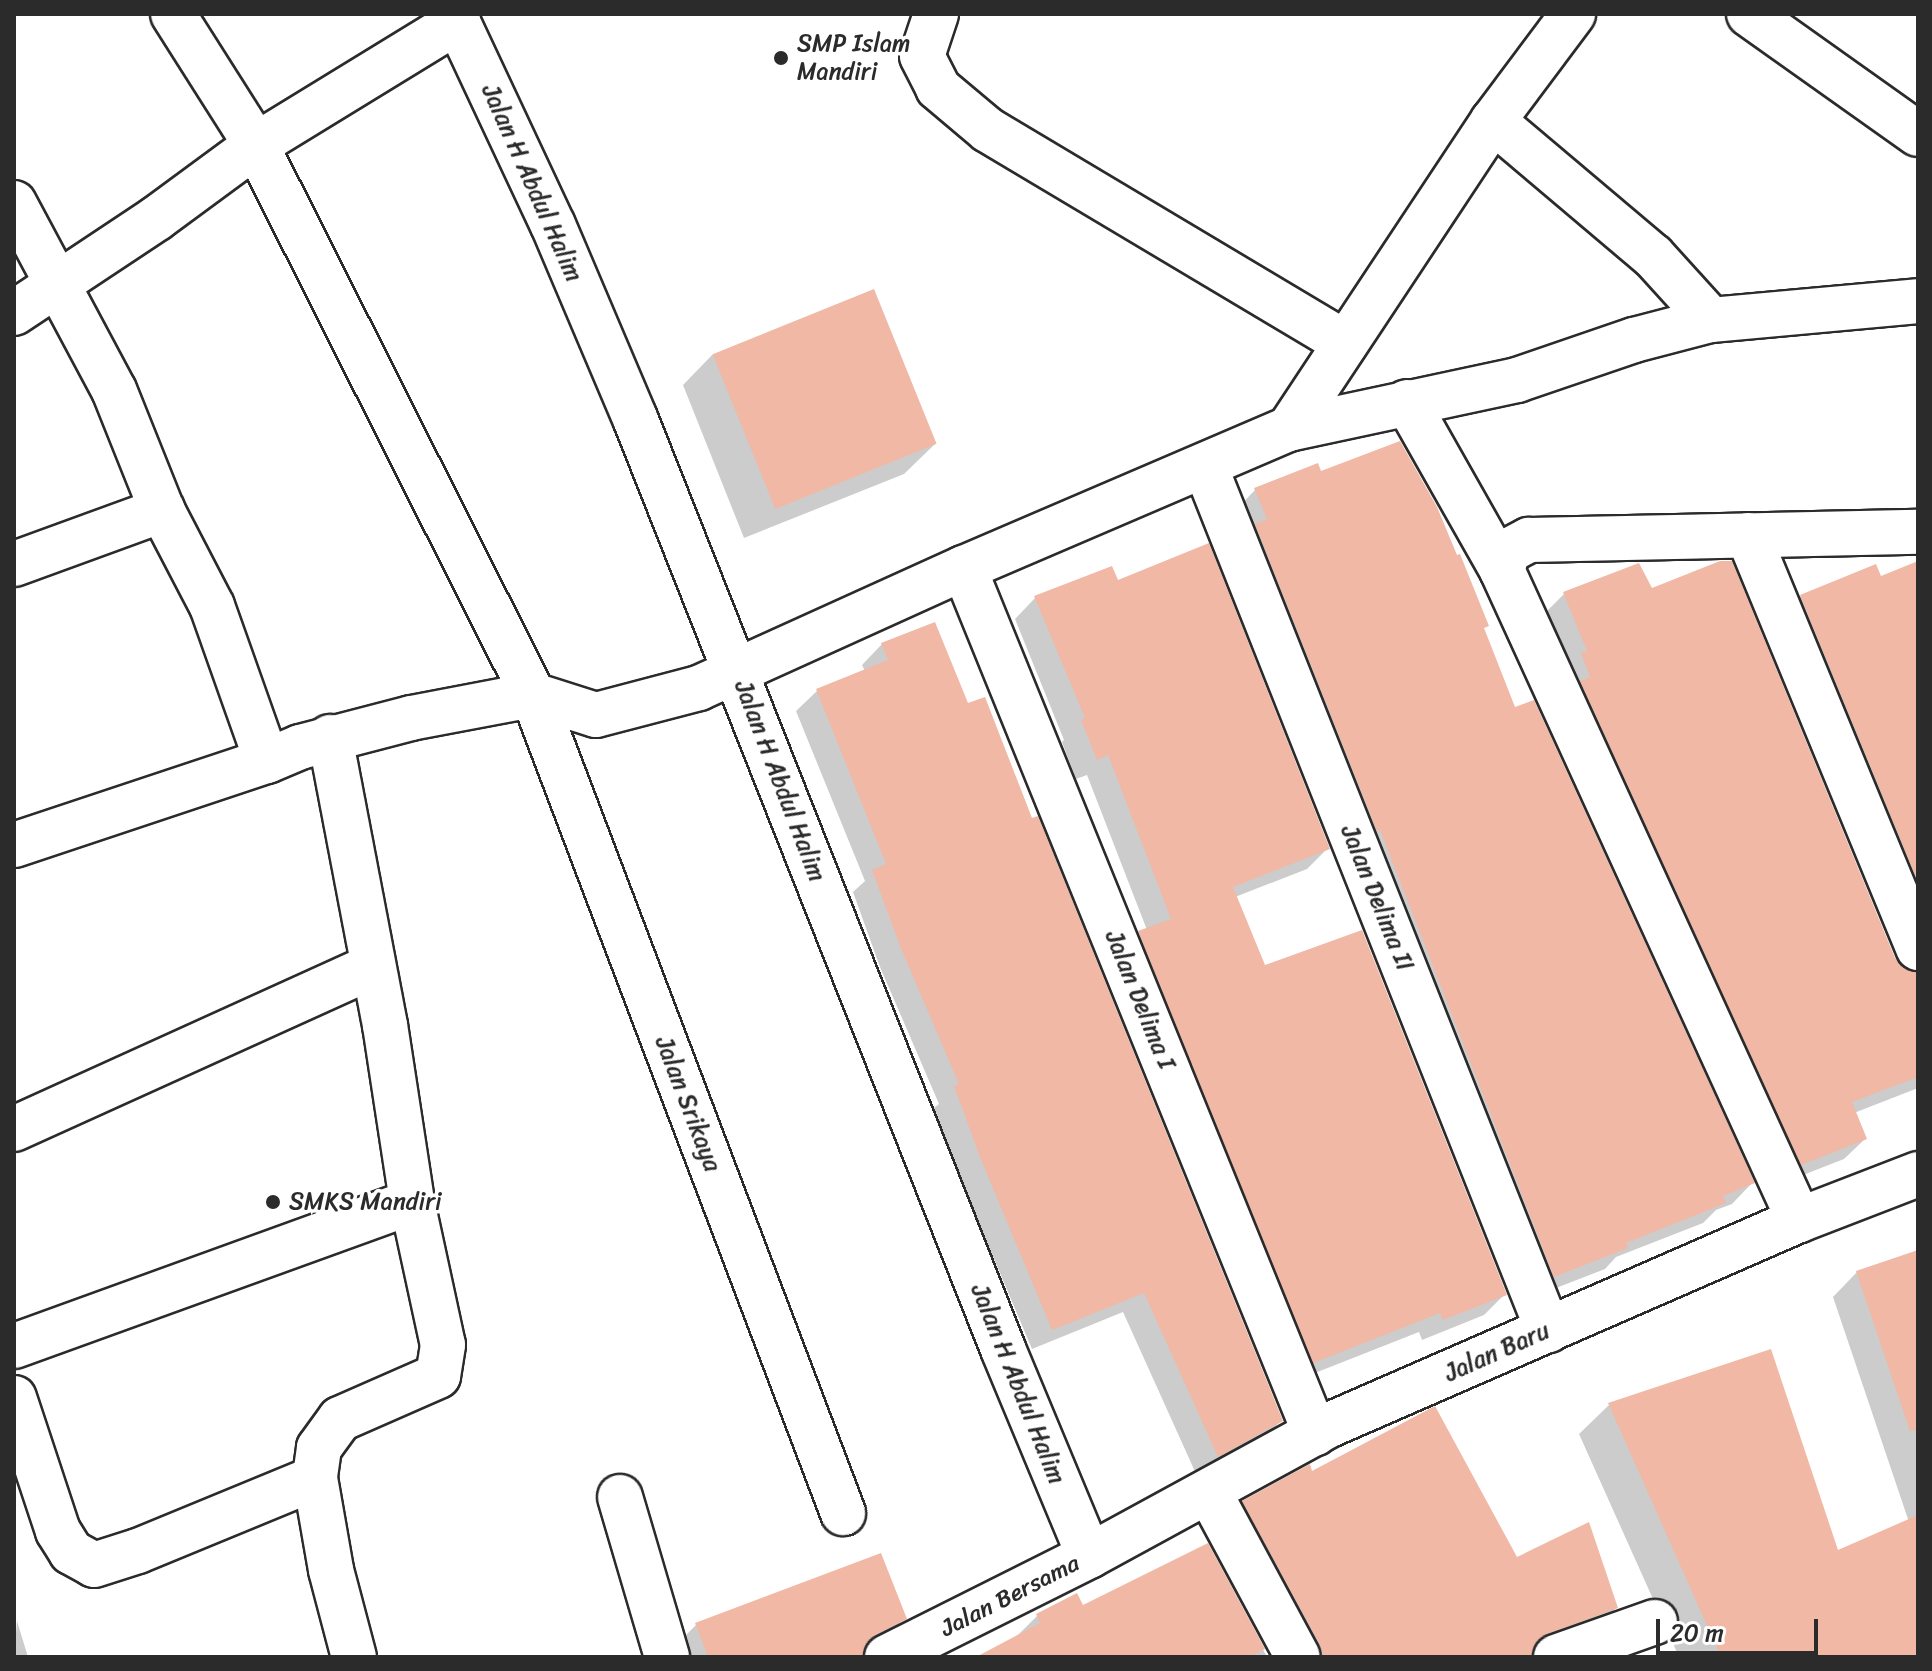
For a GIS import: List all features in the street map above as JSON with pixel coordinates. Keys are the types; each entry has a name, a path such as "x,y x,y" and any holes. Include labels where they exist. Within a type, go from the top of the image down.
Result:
{"street":[{"name":"Jalan Srikaya","path":"173,14 256,145 533,695 843,1513"},
{"path":"936,14 922,56 938,88 988,130 1345,343"},
{"path":"1289,429 1493,121 1573,14"},
{"path":"1749,14 1918,134"},
{"path":"14,313 256,145 456,18"},
{"name":"Jalan H Abdul Halim","path":"456,18 553,225 737,672 1003,1349 1089,1556"},
{"path":"1493,121 1653,256 1711,320"},
{"path":"14,203 114,390 162,510 212,606 267,761"},
{"path":"14,845 330,737 533,695 596,715 699,688 964,568 1289,429 1517,380 1634,340 1711,320 1918,301"},
{"path":"1407,402 1502,570 1799,1220"},
{"name":"Jalan Delima II","path":"1205,466 1548,1330"},
{"path":"14,564 162,510"},
{"path":"1502,570 1508,551 1529,540 1918,532"},
{"path":"1748,535 1918,948"},
{"name":"Jalan Delima I","path":"964,568 1315,1433"},
{"path":"330,737 373,966 412,1202 443,1345 438,1376 340,1419 319,1448 315,1478 331,1570 354,1657"},
{"path":"14,1129 373,966"},
{"name":"Jalan Baru","path":"1089,1556 1315,1433 1799,1220 1918,1174"},
{"path":"14,1346 412,1202"},
{"path":"14,1398 58,1531 71,1552 94,1565 138,1551 315,1478"},
{"path":"1209,1492 1298,1657"},
{"path":"620,1497 667,1657"},
{"name":"Jalan Bersama","path":"887,1657 1089,1556"},
{"path":"1556,1657 1655,1622"}],"building":[{"path":"874,289 937,444 775,509 713,354"},
{"path":"1400,441 1437,507 1457,555 1460,554 1489,626 1484,628 1515,707 1534,700 1755,1183 1723,1196 1726,1203 1626,1243 1628,1248 1554,1277 1380,830 1377,831 1255,524 1267,519 1254,488 1318,463 1321,471"},
{"path":"1209,543 1330,849 1233,887 1265,965 1362,930 1507,1295 1443,1320 1440,1313 1313,1363 1138,931 1171,919 1108,755 1097,760 1081,720 1085,718 1034,596 1112,566 1118,580"},
{"path":"1720,561 1732,561 1895,958 1903,968 1918,972 1918,1077 1852,1102 1867,1139 1801,1165 1580,681 1590,677 1581,653 1587,651 1563,592 1639,563 1652,588"},
{"path":"1918,561 1918,882 1800,595 1876,564 1881,576"},
{"path":"935,622 968,703 985,697 1032,818 1038,816 1283,1421 1218,1457 1144,1293 1052,1330 980,1157 954,1086 959,1084 900,946 872,870 886,864 816,689 888,660 881,643"},
{"path":"1918,1250 1918,1430 1910,1431 1856,1271"},
{"path":"1771,1349 1838,1550 1918,1515 1918,1657 1721,1657 1608,1403"},
{"path":"1435,1406 1517,1557 1589,1522 1618,1608 1547,1634 1537,1641 1532,1657 1323,1657 1320,1645 1242,1501 1310,1464 1312,1471"},
{"path":"1208,1543 1265,1649 1250,1657 976,1657 1040,1623 1036,1614 1077,1593 1083,1605"},
{"path":"881,1553 907,1619 875,1635 866,1644 862,1657 708,1657 695,1623"}],"place":[{"name":"SMP Islam Mandiri","path":"781,58"},
{"name":"SMKS Mandiri","path":"273,1202"}]}
